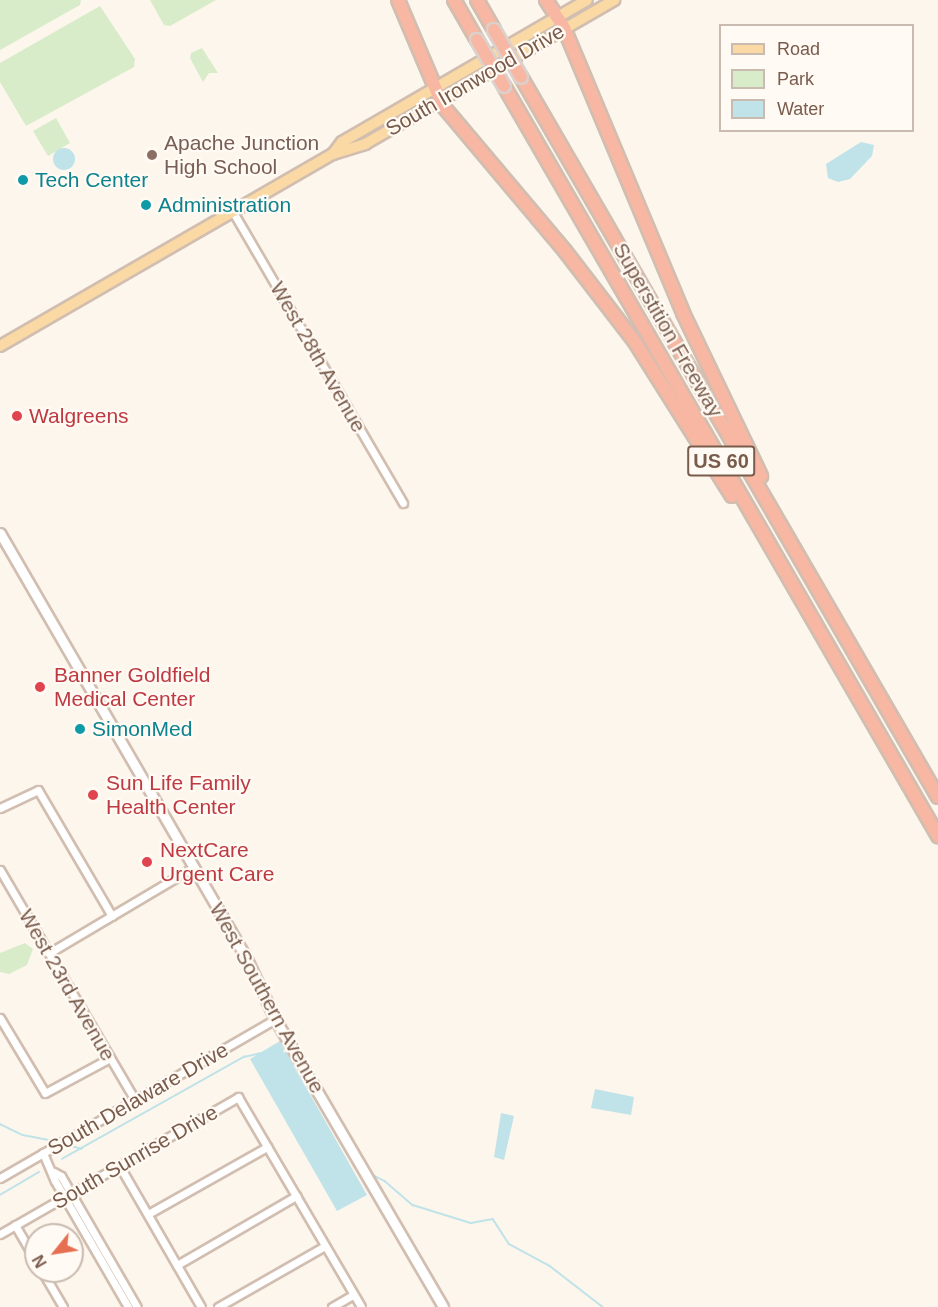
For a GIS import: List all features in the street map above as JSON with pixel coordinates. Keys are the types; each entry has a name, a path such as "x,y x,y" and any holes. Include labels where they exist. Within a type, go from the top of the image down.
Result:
{"highway":[{"path":"398,0 440,101 565,251 635,342 816,625"},
{"name":"Superstition Freeway","path":"454,0 938,836"},
{"name":"Superstition Freeway","path":"477,0 938,797"},
{"path":"546,0 564,28 683,313 797,554"}],"main road":[{"name":"South Ironwood Drive","path":"333,154 342,142 587,0"},
{"name":"South Ironwood Drive","path":"0,346 333,154 365,144 614,0"},
{"name":"West Southern Avenue","path":"0,533 257,976 275,1019 443,1307"}],"street":[{"name":"West 28th Avenue","path":"233,212 403,502"},
{"path":"0,808 38,790 112,916"},
{"path":"49,953 194,867"},
{"name":"West 23rd Avenue","path":"0,870 135,1100"},
{"path":"0,1018 45,1093 110,1058"},
{"name":"South Delaware Drive","path":"0,1178 275,1019"},
{"name":"South Sunrise Drive","path":"0,1234 238,1097 267,1147"},
{"path":"148,1214 267,1147 361,1307"},
{"path":"46,1152 64,1197 128,1307"},
{"path":"119,1166 201,1307"},
{"path":"54,1172 61,1176 137,1307"},
{"path":"177,1265 296,1196"},
{"path":"15,1225 24,1240"},
{"path":"218,1307 325,1246"},
{"path":"49,1283 63,1307"},
{"path":"332,1307 354,1295"}],"green space":[{"path":"0,0 81,0 80,5 0,50"},
{"path":"150,0 216,0 170,26 164,25"},
{"path":"100,6 135,59 134,67 26,126 0,82 0,63"},
{"path":"202,48 218,73 209,73 203,82 190,58 191,53"},
{"path":"56,118 70,143 48,156 33,131"},
{"path":"25,943 33,949 27,965 9,974 0,972 0,953"}],"water":[{"path":"861,142 874,145 872,156 850,179 838,182 828,178 826,164"},
{"path":"60,148 68,148 75,155 75,163 68,170 60,170 53,163 53,155"},
{"path":"280,1041 367,1195 337,1211 250,1059"},
{"path":"595,1089 634,1097 631,1115 591,1108"},
{"path":"501,1113 514,1116 504,1160 494,1157"}],"waterway":[{"path":"62,1159 244,1057 261,1053"},
{"path":"0,1124 23,1135 49,1140"},
{"path":"72,1146 82,1149"},
{"path":"0,1195 39,1172"},
{"path":"369,1173 385,1181 413,1205 471,1223 493,1219 509,1244 550,1266 603,1307"}],"place":[{"name":"Apache Junction High School","path":"152,155"},
{"name":"Tech Center","path":"23,180"},
{"name":"Administration","path":"146,205"},
{"name":"Walgreens","path":"17,416"},
{"name":"Banner Goldfield Medical Center","path":"40,687"},
{"name":"SimonMed","path":"80,729"},
{"name":"Sun Life Family Health Center","path":"93,795"},
{"name":"NextCare Urgent Care","path":"147,862"}]}
